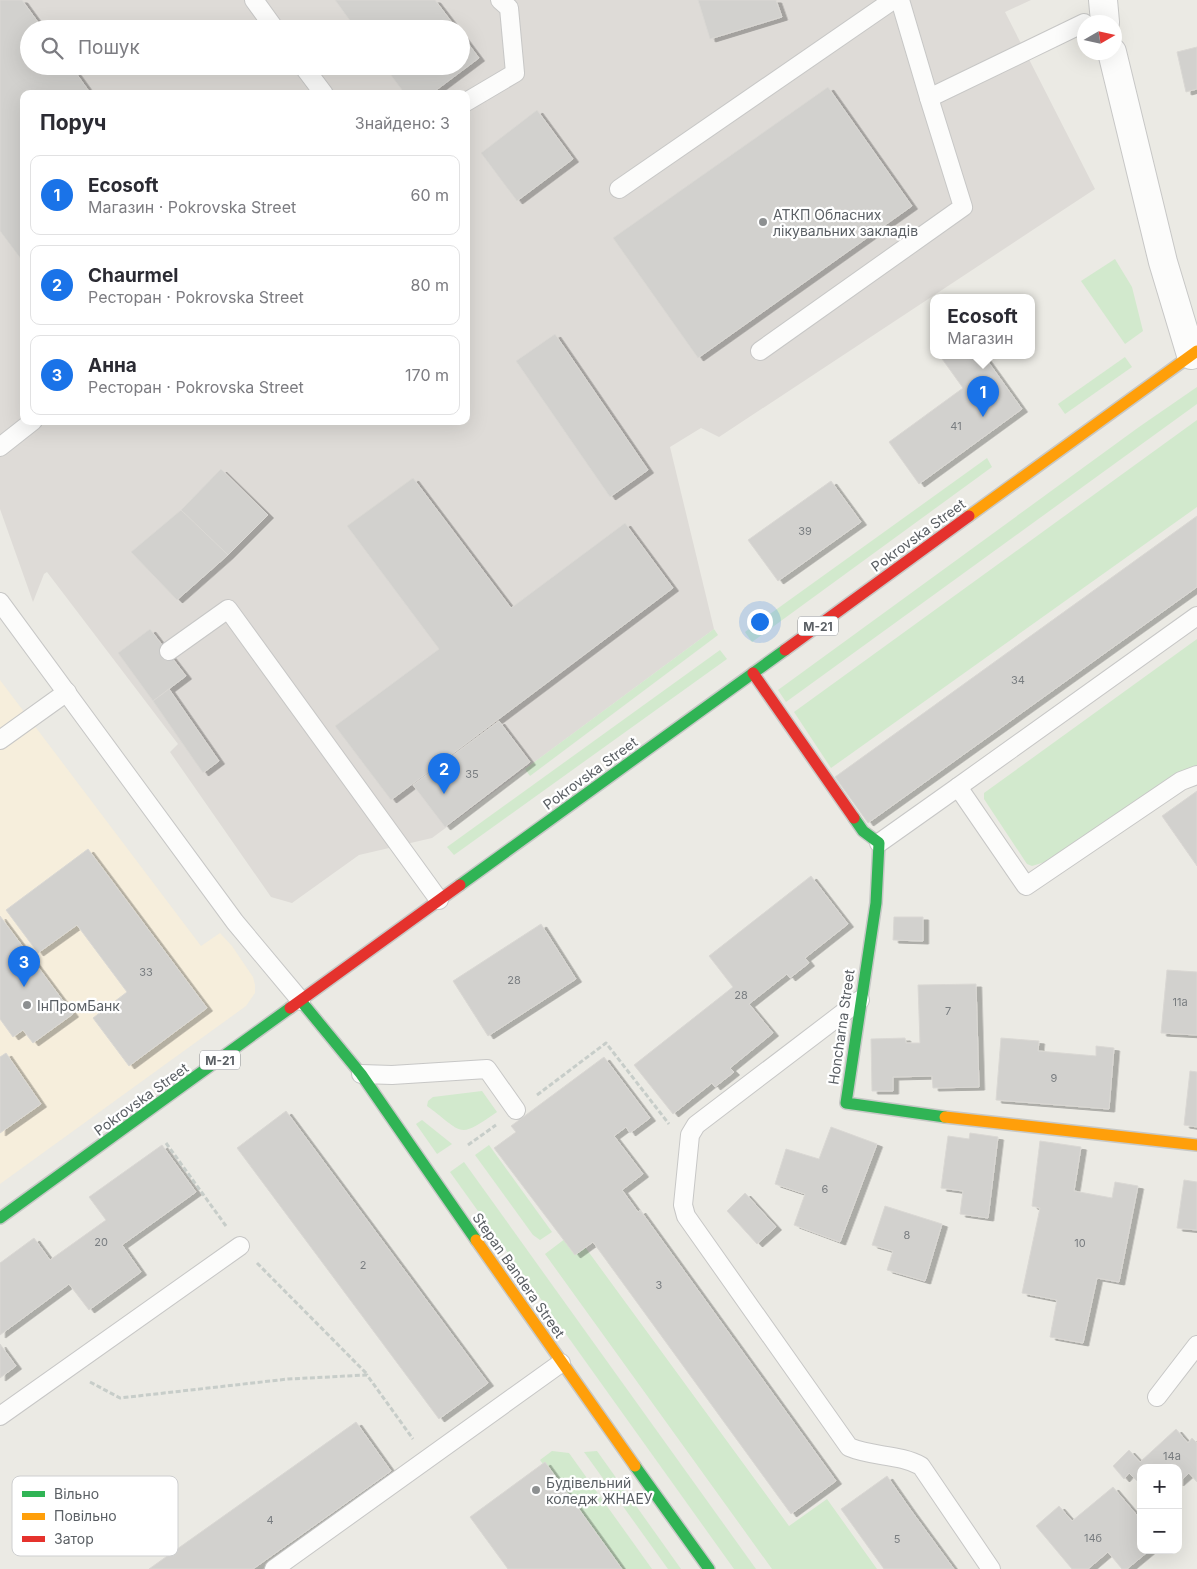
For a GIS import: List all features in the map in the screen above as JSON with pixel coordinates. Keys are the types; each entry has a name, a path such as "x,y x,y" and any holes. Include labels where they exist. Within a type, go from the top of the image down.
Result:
{"main road":[{"name":"Pokrovska Street","path":"0,1218 1194,353"},
{"path":"753,673 864,831 879,843"},
{"name":"Honcharna Street","path":"879,843 876,903 846,1103 996,1124 1197,1145"},
{"name":"Stepan Bandera Street","path":"301,1001 361,1074 561,1363 709,1569"}],"street":[{"path":"1114,60 1163,262 1194,353"}],"lane":[{"path":"254,0 269,20"},
{"path":"470,100 515,74 509,8 500,0"},
{"path":"620,189 893,0"},
{"path":"760,351 963,207 900,0"},
{"path":"929,98 1077,25"},
{"path":"310,75 321,90"},
{"path":"0,446 28,425"},
{"path":"0,602 235,922 301,1001"},
{"path":"170,651 228,609 438,900"},
{"path":"879,843 1197,616"},
{"path":"0,740 67,692"},
{"path":"958,787 1026,886 1181,781 1197,775"},
{"path":"860,1000 696,1125 690,1135 683,1205 686,1216 849,1448 912,1462 921,1466 991,1569"},
{"path":"361,1074 392,1075 487,1068 516,1110"},
{"path":"0,1416 240,1246"},
{"path":"1157,1397 1197,1345"},
{"path":"274,1569 561,1363"}],"path":[{"path":"468,1145 606,1043 688,1150"},
{"path":"166,1144 240,1246 367,1375 427,1458"},
{"path":"67,1369 120,1398 288,1379 367,1375"}],"shaded area":[{"path":"0,0 1031,0 1005,12 1095,189 936,294 930,294 930,298 719,437 701,428 670,447 714,629 432,838 359,855 292,903 271,897 170,752 178,744 47,572 44,574 33,602 0,509"},
{"path":"0,680 201,946 220,933 232,946 253,977 255,993 246,1006 0,1184"}],"green space":[{"path":"1115,259 1132,287 1143,331 1125,344 1081,281"},
{"path":"1125,357 1132,367 1065,414 1058,404"},
{"path":"1197,387 1197,404 786,702 778,690 1139,427"},
{"path":"1197,420 1197,507 831,768 794,712"},
{"path":"987,458 992,467 752,642 745,632"},
{"path":"714,629 718,635 530,776 525,769"},
{"path":"1197,639 1197,769 1045,862 1032,866 1027,864 984,799 984,793"},
{"path":"720,650 727,659 454,855 447,847"},
{"path":"482,1091 497,1112 467,1130 455,1127 427,1106 428,1101 433,1097"},
{"path":"422,1120 452,1144 437,1154 416,1124"},
{"path":"489,1145 552,1232 540,1240 533,1235 475,1155"},
{"path":"464,1162 756,1569 734,1569 450,1172"},
{"path":"574,1232 789,1526 827,1499 877,1569 772,1569 545,1254"},
{"path":"552,1451 569,1453 652,1569 618,1569 540,1460"},
{"path":"597,1451 681,1569 668,1569 584,1452"}],"building":[{"path":"0,0 22,0 36,20 20,20 20,75 77,75 88,90 20,90 20,258 0,231"},
{"path":"335,0 435,0 450,20 349,20"},
{"path":"698,0 776,0 782,17 710,39"},
{"path":"470,46 479,58 470,65"},
{"path":"1197,47 1197,89 1186,92 1177,52"},
{"path":"391,75 456,75 436,90 402,90"},
{"name":"АТКП Обласних лікувальних закладів","path":"828,87 912,206 698,358 613,238"},
{"path":"537,110 573,159 517,201 481,153"},
{"path":"555,334 648,470 610,497 516,361"},
{"path":"942,359 986,359 1022,409 919,484 889,442 963,388"},
{"path":"221,469 268,515 228,555 181,510"},
{"path":"413,478 511,608 625,523 673,588 391,800 335,726 439,649 347,526"},
{"path":"831,481 861,522 778,581 748,540"},
{"path":"181,510 228,555 177,600 131,552"},
{"path":"1197,516 1197,587 868,823 835,777"},
{"path":"150,629 186,676 153,701 118,653"},
{"path":"169,689 219,761 203,773 153,701"},
{"path":"499,721 530,762 445,827 413,785"},
{"path":"1197,791 1197,866 1162,816"},
{"path":"88,849 207,1008 129,1066 93,1018 127,992 77,925 38,953 6,910"},
{"path":"811,876 848,924 805,958 809,963 790,978 787,974 749,1004 773,1033 730,1068 734,1072 715,1087 712,1083 673,1114 634,1065 733,987 709,956"},
{"path":"0,916 73,1014 33,1043 23,1030 13,1037 0,1019"},
{"path":"894,917 923,917 923,941 893,940"},
{"path":"541,924 576,979 488,1036 453,981"},
{"path":"1167,970 1197,972 1197,1035 1161,1033"},
{"path":"976,984 979,1087 933,1088 932,1076 893,1077 893,1091 872,1091 871,1039 905,1038 906,1043 920,1043 918,985"},
{"path":"1001,1038 1039,1041 1038,1051 1096,1056 1096,1046 1114,1048 1109,1109 996,1100"},
{"path":"6,1053 41,1104 0,1133 0,1057"},
{"path":"604,1057 650,1118 630,1133 626,1127 614,1136 643,1174 622,1190 638,1212 640,1210 836,1481 791,1514 593,1242 575,1255 494,1148 516,1132 511,1126"},
{"path":"1190,1071 1197,1072 1197,1127 1184,1125"},
{"path":"286,1111 488,1383 439,1419 237,1148"},
{"path":"831,1127 877,1144 840,1242 794,1225 805,1194 775,1184 786,1149 819,1159"},
{"path":"970,1133 998,1137 988,1218 960,1214 963,1191 941,1188 948,1136 969,1139"},
{"path":"1040,1141 1081,1147 1074,1191 1112,1198 1115,1182 1138,1186 1119,1282 1097,1278 1083,1343 1050,1337 1057,1300 1022,1293 1040,1208 1032,1206"},
{"path":"162,1145 196,1192 122,1245 141,1272 89,1310 69,1284 0,1335 0,1263 34,1238 50,1260 106,1220 89,1197"},
{"path":"1184,1180 1197,1182 1197,1230 1177,1228"},
{"path":"745,1193 776,1227 757,1244 727,1211"},
{"path":"885,1206 942,1224 925,1281 887,1270 893,1251 872,1245"},
{"path":"0,1344 16,1366 0,1378"},
{"path":"356,1422 391,1471 253,1569 149,1569 167,1556 178,1556 178,1548"},
{"path":"1176,1429 1188,1443 1192,1438 1197,1443 1197,1482 1189,1473 1182,1479 1182,1464 1137,1464 1137,1481 1129,1473 1124,1479 1113,1466 1129,1450 1140,1462"},
{"name":"Будівельний коледж ЖНАЕУ","path":"545,1462 622,1569 508,1569 470,1517"},
{"path":"887,1476 954,1569 884,1569 841,1509"},
{"path":"1113,1487 1137,1515 1137,1554 1145,1554 1127,1569 1122,1569 1108,1552 1088,1569 1072,1569 1036,1526 1059,1506 1072,1521"}],"traffic: fast":[{"path":"460,885 785,650"},
{"path":"854,818 863,831 879,843 876,903 846,1103 945,1117"},
{"path":"301,1001 361,1074 476,1240"},
{"path":"0,1218 290,1008"},
{"path":"635,1466 709,1569"}],"traffic: slow":[{"path":"969,516 1197,351"},
{"path":"945,1117 1197,1145"},
{"path":"476,1240 635,1466"}],"traffic: jam":[{"path":"785,650 969,516"},
{"path":"753,673 854,818"},
{"path":"290,1008 460,885"}],"place":[{"name":"АТКП Обласних лікувальних закладів","path":"763,222"},
{"name":"Ecosoft","path":"983,417"},
{"name":"Chaurmel","path":"444,794"},
{"name":"Анна","path":"24,987"},
{"name":"ІнПромБанк","path":"27,1005"},
{"name":"Будівельний коледж ЖНАЕУ","path":"536,1490"}]}
